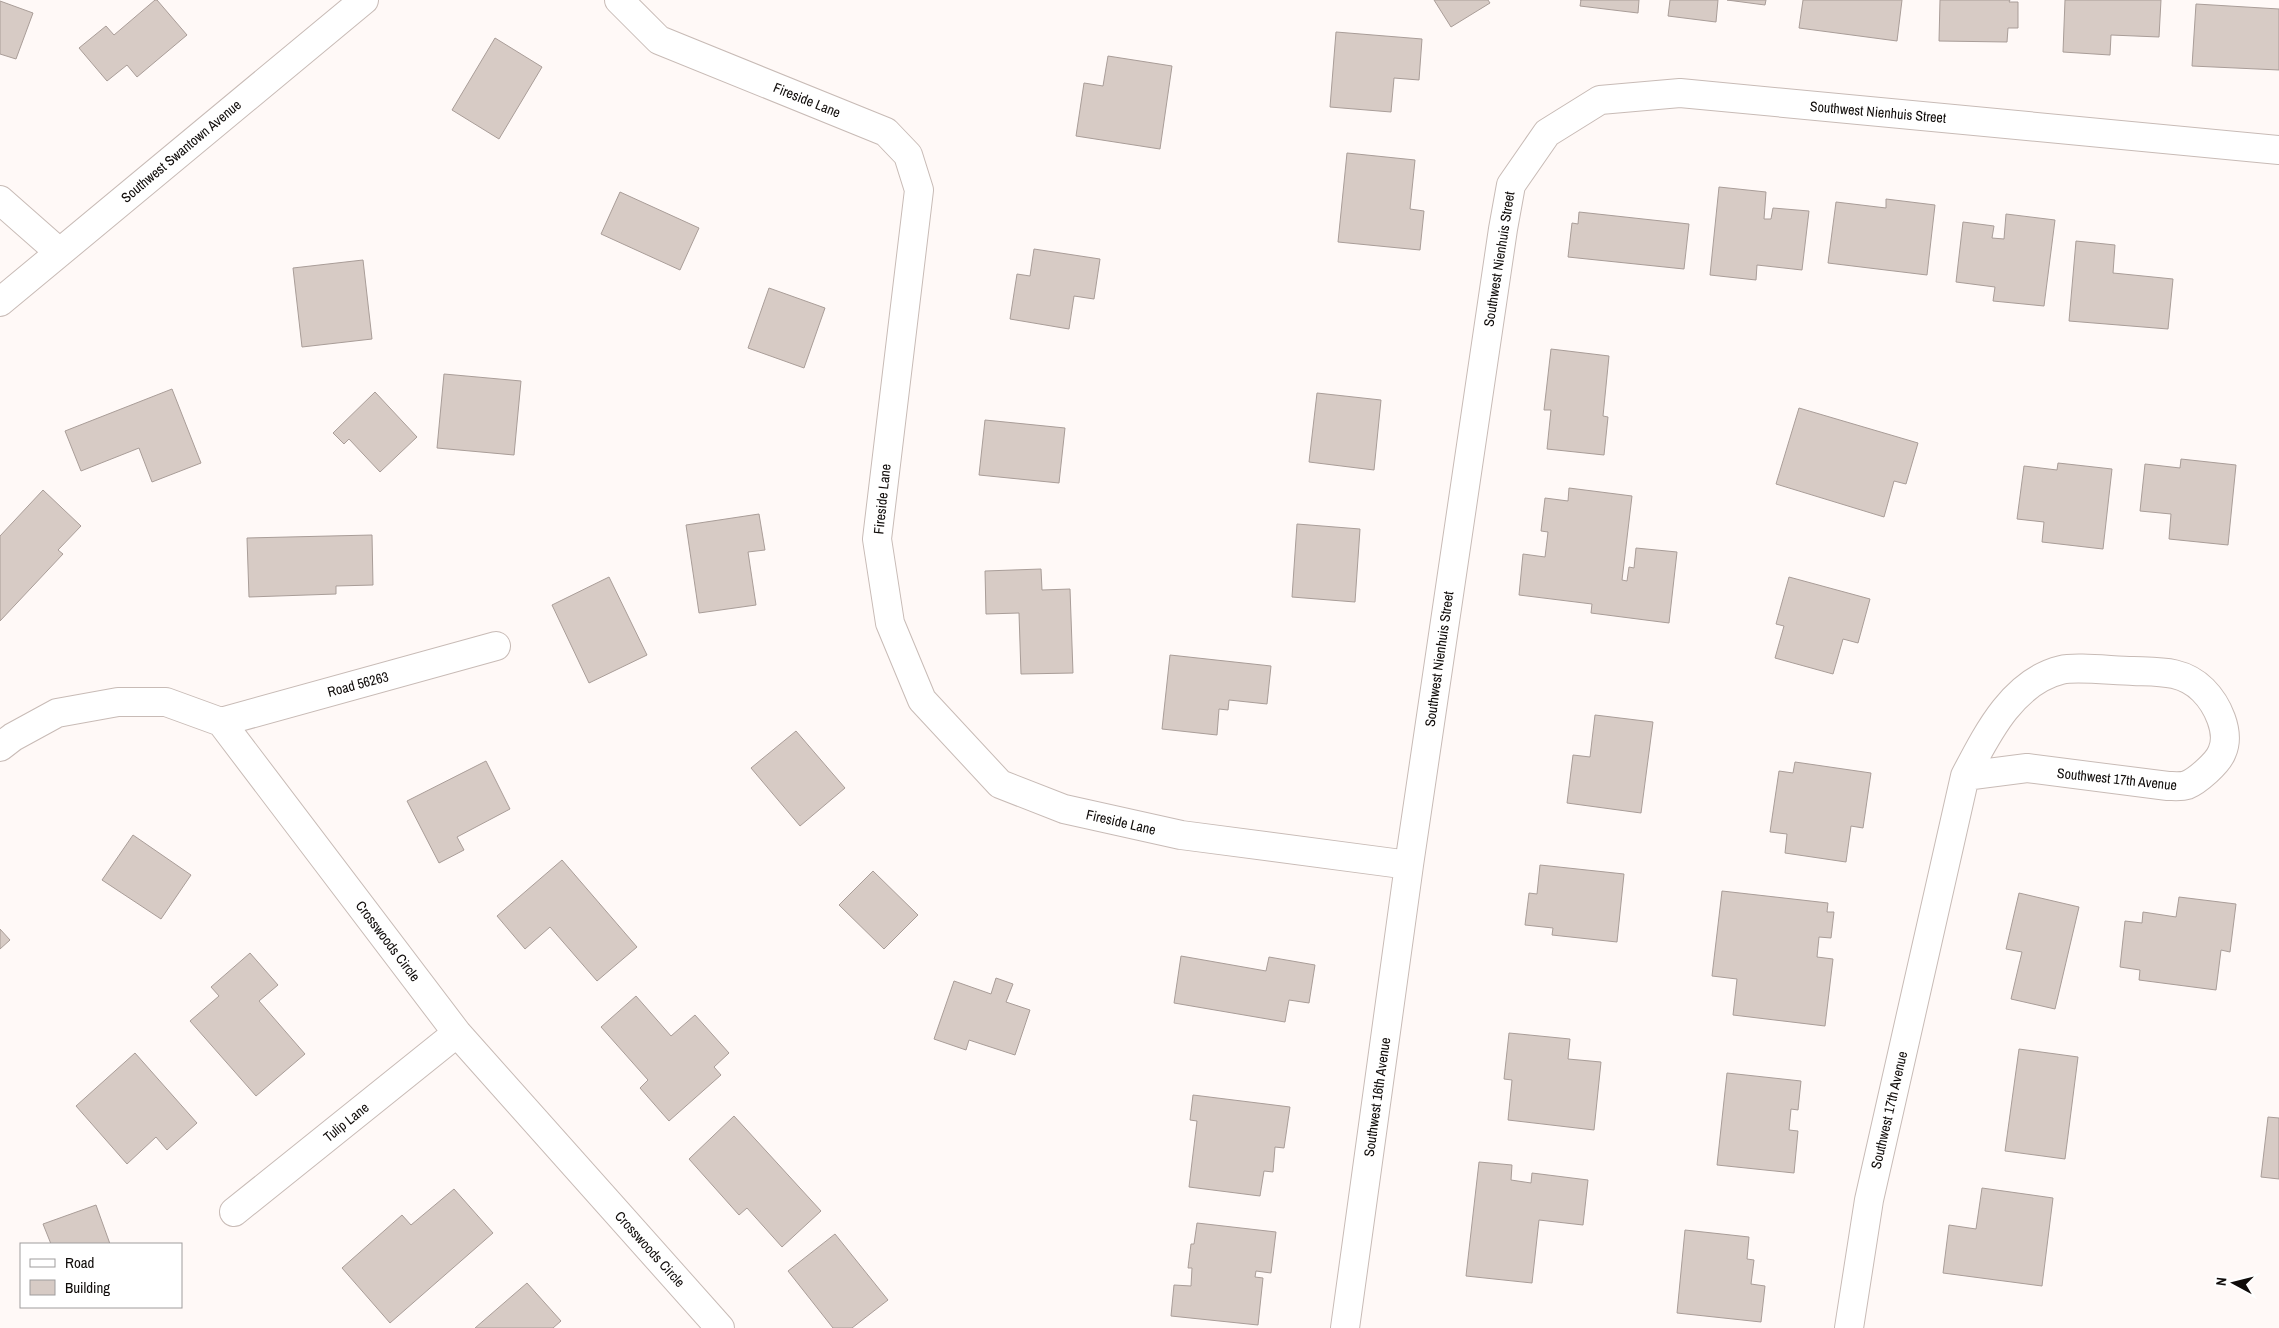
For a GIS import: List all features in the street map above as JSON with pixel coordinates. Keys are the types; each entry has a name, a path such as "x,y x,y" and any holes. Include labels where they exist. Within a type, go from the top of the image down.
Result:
{"street":[{"name":"Southwest Swantown Avenue","path":"0,302 364,0"},
{"name":"Fireside Lane","path":"620,0 658,40 886,132 908,155 919,190 877,539 890,623 922,700 1000,784 1064,809 1181,835 1409,865"},
{"name":"Southwest Nienhuis Street","path":"1409,865 1511,185 1547,133 1600,100 1680,93 2279,150"},
{"path":"0,200 59,252"},
{"name":"Road 56263","path":"221,722 496,646"},
{"name":"Southwest 17th Avenue","path":"1849,1328 1869,1200 1965,776 1983,742 2004,710 2036,679 2062,670 2174,672 2203,690 2220,712 2224,735 2222,752 2204,774 2185,786 2168,786 2027,768 1965,776"},
{"path":"0,747 13,737 57,713 118,702 166,702 221,722"},
{"name":"Crosswoods Circle","path":"221,722 457,1033 720,1328"},
{"name":"Southwest 16th Avenue","path":"1345,1328 1409,865"},
{"name":"Tulip Lane","path":"234,1212 457,1033"}],"building":[{"path":"155,0 187,35 137,77 127,65 107,81 79,48 106,26 114,35"},
{"path":"1434,0 1488,0 1490,3 1451,27"},
{"path":"1581,0 1639,0 1638,13 1580,6"},
{"path":"1670,0 1718,0 1716,22 1668,16"},
{"path":"1727,0 1766,0 1765,5"},
{"path":"1803,0 1902,0 1897,41 1799,28"},
{"path":"1940,0 2010,0 2009,2 2018,2 2018,28 2008,28 2007,42 1939,41"},
{"path":"2065,0 2161,0 2159,37 2111,35 2110,55 2063,52"},
{"path":"0,1 33,13 16,59 0,54"},
{"path":"2196,4 2279,9 2279,70 2192,66"},
{"path":"1336,32 1422,39 1419,80 1394,78 1391,112 1330,107"},
{"path":"495,38 542,67 499,139 452,110"},
{"path":"1108,56 1172,66 1160,149 1076,136 1084,83 1103,86"},
{"path":"1347,153 1415,160 1410,209 1424,211 1420,250 1338,242"},
{"path":"1719,187 1766,192 1764,219 1771,219 1773,208 1809,211 1802,270 1757,265 1756,280 1710,275"},
{"path":"620,192 699,228 680,270 601,234"},
{"path":"1886,199 1935,205 1927,275 1828,263 1836,202 1886,208"},
{"path":"1579,212 1689,224 1684,269 1568,257 1572,223 1578,224"},
{"path":"2006,214 2055,220 2044,306 1993,301 1995,287 1956,282 1963,222 1994,226 1992,238 2004,239"},
{"path":"2076,241 2115,245 2113,273 2173,279 2168,329 2069,321"},
{"path":"1034,249 1100,259 1094,299 1074,296 1069,329 1010,319 1017,274 1030,276"},
{"path":"363,260 372,339 302,347 293,268"},
{"path":"769,288 825,308 804,368 748,348"},
{"path":"1551,349 1609,356 1603,416 1608,417 1604,455 1547,449 1551,410 1544,410"},
{"path":"444,374 521,381 514,455 437,448"},
{"path":"172,389 201,463 152,482 139,448 81,471 65,431"},
{"path":"375,392 417,437 380,472 349,439 344,444 333,433"},
{"path":"1317,393 1381,400 1374,470 1309,462"},
{"path":"1799,408 1918,443 1906,484 1894,481 1884,517 1776,484"},
{"path":"985,420 1065,428 1059,483 979,475"},
{"path":"2181,459 2236,465 2228,545 2169,539 2171,514 2140,511 2145,464 2180,468"},
{"path":"2058,463 2112,469 2103,549 2042,542 2044,522 2017,519 2024,466 2057,470"},
{"path":"1569,488 1632,496 1622,580 1627,581 1629,567 1634,568 1636,548 1677,552 1669,623 1591,613 1592,604 1519,595 1523,554 1545,557 1548,532 1541,531 1545,498 1568,501"},
{"path":"43,490 81,526 58,550 63,554 0,621 0,536"},
{"path":"759,514 765,550 748,552 756,605 699,613 686,525"},
{"path":"1297,524 1360,529 1355,602 1292,597"},
{"path":"372,535 373,585 336,586 336,594 249,597 247,538"},
{"path":"1041,569 1042,590 1070,589 1073,673 1021,674 1019,613 986,614 985,571"},
{"path":"609,577 647,655 589,683 552,605"},
{"path":"1789,577 1870,599 1858,643 1843,639 1833,674 1775,658 1784,626 1776,624"},
{"path":"1170,655 1271,666 1267,704 1229,700 1228,710 1219,709 1217,735 1162,729"},
{"path":"1595,715 1653,722 1641,813 1567,803 1573,755 1590,757"},
{"path":"796,731 845,788 800,826 751,768"},
{"path":"486,761 510,809 457,837 464,850 439,863 407,801"},
{"path":"1795,762 1871,773 1863,828 1851,826 1846,862 1785,853 1787,834 1770,832 1779,771 1793,773"},
{"path":"133,835 191,875 161,919 102,880"},
{"path":"562,860 637,947 597,981 550,927 525,949 497,916"},
{"path":"1540,865 1624,874 1617,942 1552,935 1553,928 1525,925 1529,893 1537,894"},
{"path":"873,871 918,915 884,949 839,905"},
{"path":"1722,891 1828,903 1827,912 1834,912 1831,938 1819,937 1817,957 1833,959 1825,1026 1733,1015 1737,979 1712,976"},
{"path":"2019,893 2079,907 2055,1009 2011,999 2022,952 2006,949"},
{"path":"2179,897 2236,904 2230,952 2221,950 2216,990 2139,980 2140,970 2120,967 2125,921 2142,923 2143,912 2176,917"},
{"path":"0,929 10,940 0,949"},
{"path":"250,953 278,985 259,1001 305,1054 256,1096 190,1021 219,996 211,987"},
{"path":"1181,956 1266,971 1269,957 1315,965 1309,1003 1289,1000 1285,1022 1174,1003"},
{"path":"996,978 1013,984 1006,1002 1030,1010 1015,1055 969,1040 966,1050 934,1039 954,981 991,994"},
{"path":"636,996 671,1036 695,1015 729,1053 714,1067 721,1075 669,1121 640,1088 648,1080 601,1027"},
{"path":"1509,1033 1570,1039 1568,1059 1601,1062 1594,1130 1508,1120 1512,1080 1504,1079"},
{"path":"2019,1049 2078,1057 2065,1159 2005,1151"},
{"path":"135,1053 197,1123 167,1150 156,1137 127,1164 76,1106"},
{"path":"1727,1073 1801,1081 1798,1110 1791,1109 1789,1130 1798,1131 1794,1173 1717,1165"},
{"path":"1193,1095 1290,1107 1284,1148 1275,1147 1273,1172 1264,1171 1260,1196 1189,1187 1197,1121 1190,1120"},
{"path":"734,1116 821,1211 782,1247 747,1208 739,1215 689,1159"},
{"path":"2268,1117 2279,1118 2279,1179 2261,1177"},
{"path":"1479,1162 1512,1165 1511,1180 1531,1183 1532,1173 1588,1180 1583,1225 1539,1220 1532,1283 1466,1276"},
{"path":"1982,1188 2053,1198 2042,1286 1943,1273 1949,1225 1976,1229"},
{"path":"454,1189 493,1233 390,1323 342,1268 402,1215 411,1225"},
{"path":"96,1205 110,1243 51,1243 43,1224"},
{"path":"1197,1223 1276,1232 1271,1273 1256,1271 1255,1277 1263,1278 1258,1325 1171,1316 1174,1285 1191,1286 1192,1268 1188,1268 1191,1244 1194,1244"},
{"path":"1685,1230 1749,1237 1747,1259 1754,1260 1751,1284 1765,1286 1761,1322 1677,1313"},
{"path":"835,1234 888,1300 852,1328 833,1328 788,1271"},
{"path":"527,1283 561,1321 553,1328 475,1328"}]}
